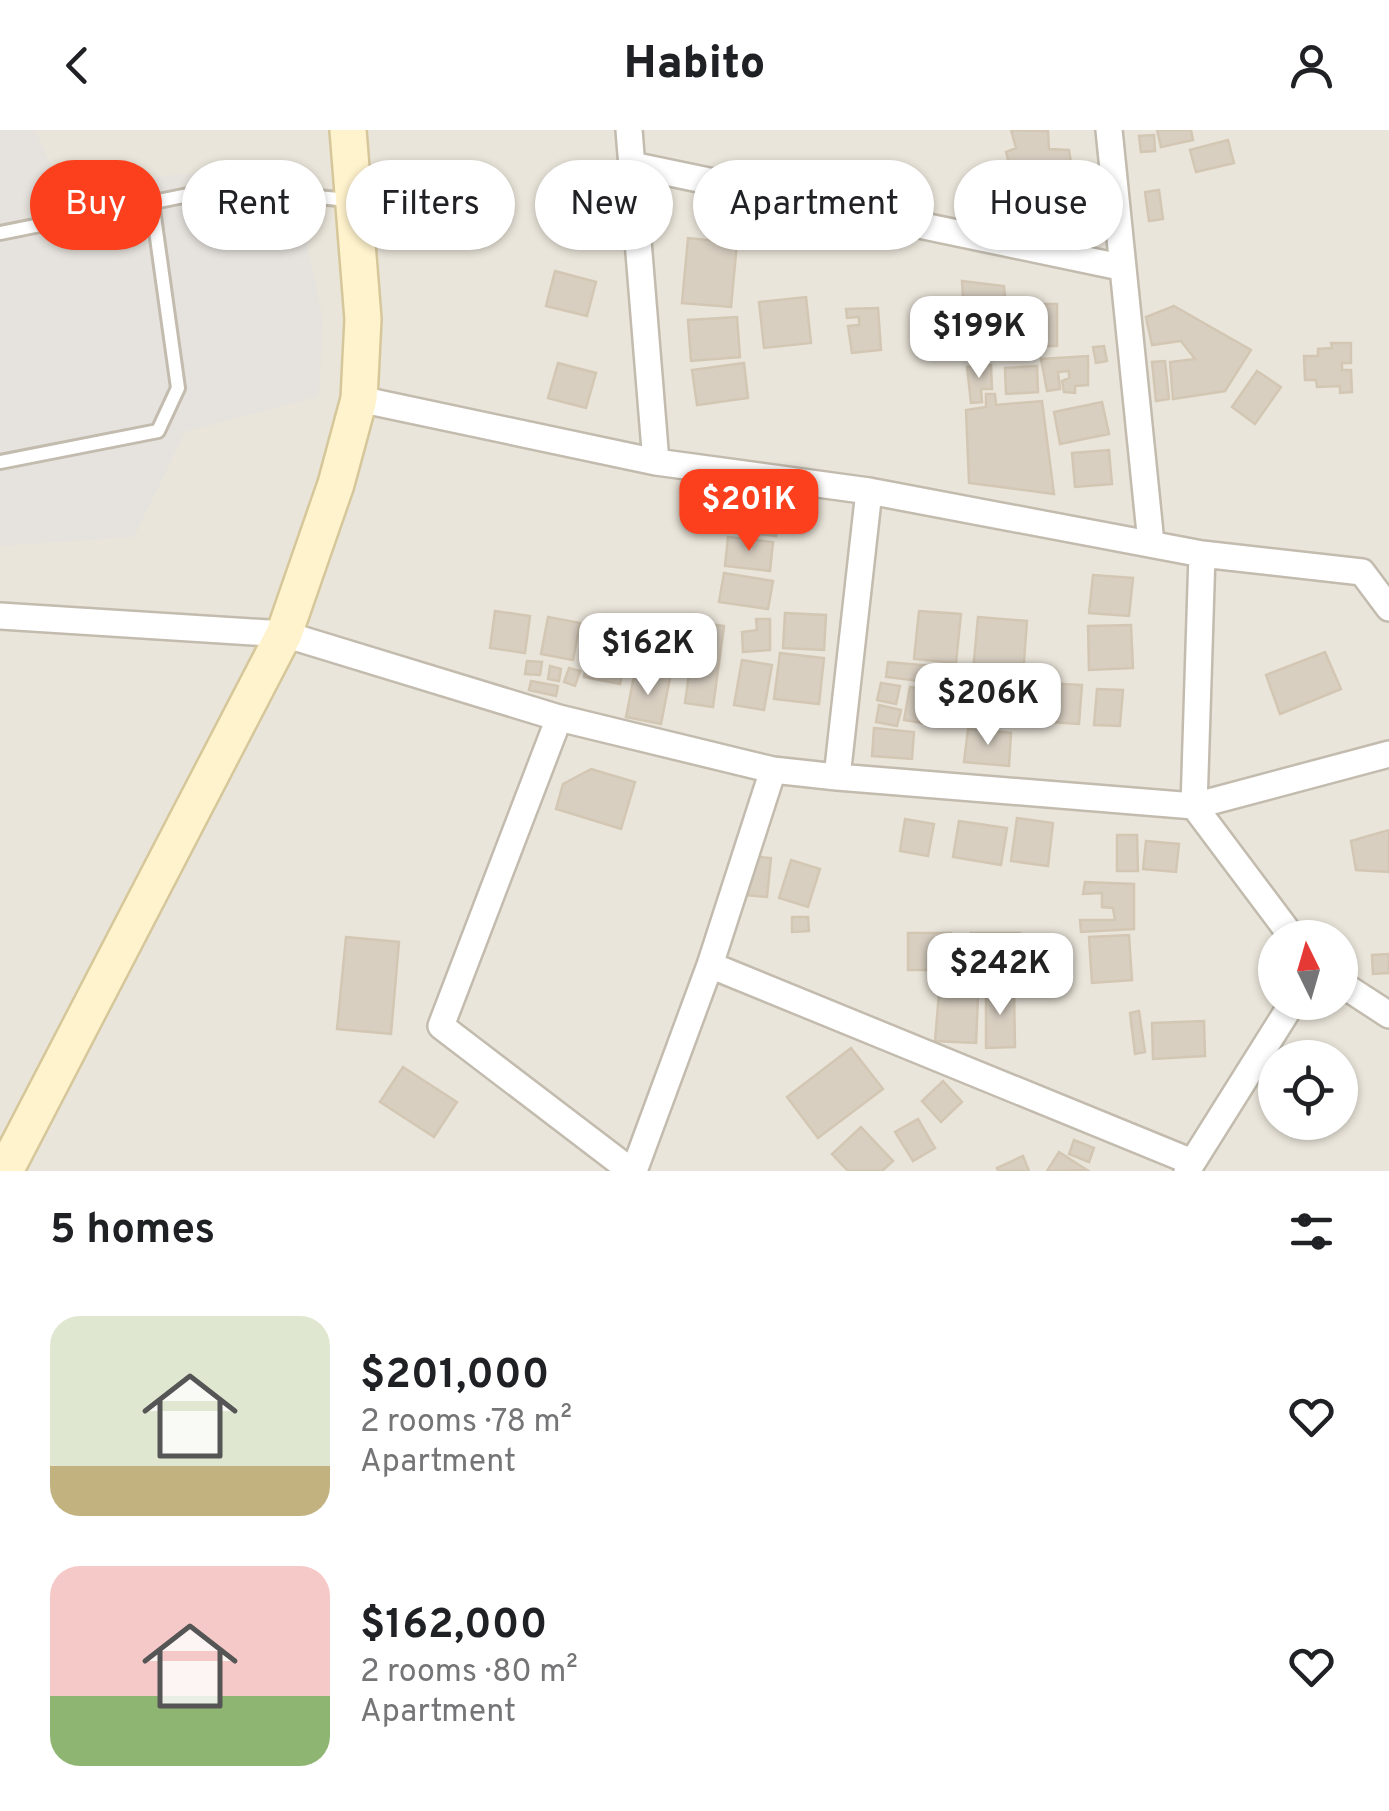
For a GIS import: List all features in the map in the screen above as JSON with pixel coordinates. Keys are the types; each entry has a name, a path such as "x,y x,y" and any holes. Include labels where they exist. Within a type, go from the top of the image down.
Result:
{"street":[{"path":"348,130 350,160"},
{"path":"628,130 631,160"},
{"path":"1110,130 1120,267 1151,544"},
{"path":"673,174 1120,267"},
{"path":"4,1171 284,634 336,484 359,399 364,319 357,250"},
{"path":"639,250 656,462"},
{"path":"359,399 656,462 869,492 1202,554 1362,572 1389,608"},
{"path":"837,777 869,492"},
{"path":"1202,554 1194,806 1280,920"},
{"path":"0,616 284,634 559,718 773,770 837,777 1194,806 1389,754"},
{"path":"559,718 441,1026 632,1171 710,965 773,770"},
{"path":"710,965 1190,1166 1282,1020"},
{"path":"1358,995 1389,1015"}],"lane":[{"path":"162,200 223,188 346,199"},
{"path":"0,232 30,226"},
{"path":"0,462 158,431 178,388 159,250"}],"shaded area":[{"path":"0,130 1389,130 1389,1171 0,1171"},
{"path":"0,130 35,130 49,160 30,160 30,250 162,250 162,176 182,174 182,250 309,250 323,320 319,396 185,432 134,537 0,546"}],"building":[{"path":"1011,130 1048,131 1049,149 1069,150 1071,160 1008,160 1006,152 1016,148"},
{"path":"1157,130 1191,130 1193,140 1161,147"},
{"path":"1154,135 1155,151 1141,152 1139,136"},
{"path":"1228,140 1234,163 1196,172 1190,150"},
{"path":"1159,190 1163,219 1149,221 1145,192"},
{"path":"688,238 693,239 693,250 736,250 731,307 682,303"},
{"path":"555,271 596,282 587,316 546,306"},
{"path":"962,281 1004,286 1005,297 989,298 988,345 966,349"},
{"path":"806,297 811,343 764,348 759,302"},
{"path":"1022,304 1057,304 1057,346 1022,346"},
{"path":"1174,306 1251,350 1225,391 1173,399 1170,362 1195,359 1181,341 1152,345 1146,317"},
{"path":"878,308 881,350 852,353 848,326 859,325 859,317 847,318 846,309"},
{"path":"737,317 740,357 691,361 688,320"},
{"path":"1331,343 1351,343 1351,363 1342,363 1342,370 1351,370 1352,392 1340,393 1340,386 1317,387 1316,380 1305,380 1304,356 1318,356 1318,349 1332,348"},
{"path":"1104,346 1107,361 1096,363 1093,347"},
{"path":"1088,356 1088,385 1075,386 1075,393 1064,392 1062,381 1069,378 1069,371 1058,372 1060,389 1047,391 1041,359"},
{"path":"1165,361 1169,399 1156,401 1152,362"},
{"path":"558,363 596,373 586,408 548,398"},
{"path":"744,363 748,398 697,405 692,370"},
{"path":"991,365 992,389 981,389 982,402 971,403 967,367"},
{"path":"1037,366 1038,392 1006,394 1005,368"},
{"path":"1257,371 1281,387 1255,424 1232,407"},
{"path":"986,394 995,394 996,405 1042,401 1054,494 969,483 966,410 986,407"},
{"path":"1102,402 1109,434 1060,444 1054,412"},
{"path":"1109,450 1112,484 1075,487 1072,453"},
{"path":"733,507 779,514 776,536 730,530"},
{"path":"728,537 773,542 770,571 725,566"},
{"path":"724,573 773,581 768,609 719,602"},
{"path":"1093,575 1133,578 1129,616 1089,613"},
{"path":"495,611 530,616 525,653 490,648"},
{"path":"919,611 961,614 956,663 914,659"},
{"path":"785,613 826,615 824,650 783,648"},
{"path":"548,617 580,623 573,660 541,654"},
{"path":"978,617 1027,621 1023,675 973,671"},
{"path":"756,619 770,619 770,650 743,652 742,632 757,630"},
{"path":"600,621 636,627 630,663 594,658"},
{"path":"696,622 724,626 713,707 685,703"},
{"path":"1131,625 1133,668 1089,670 1088,626"},
{"path":"649,627 678,631 672,669 644,664"},
{"path":"1325,652 1341,689 1280,714 1266,675"},
{"path":"780,653 824,658 819,704 774,699"},
{"path":"742,660 772,665 764,710 734,705"},
{"path":"527,661 542,662 540,675 525,674"},
{"path":"587,661 623,668 620,684 584,677"},
{"path":"888,662 931,666 929,682 886,677"},
{"path":"550,666 561,669 559,681 548,679"},
{"path":"569,668 580,671 575,686 564,682"},
{"path":"635,671 670,678 661,724 626,717"},
{"path":"937,671 968,675 965,694 934,690"},
{"path":"531,681 558,686 556,696 529,690"},
{"path":"881,683 900,686 896,704 877,700"},
{"path":"1038,683 1082,685 1079,724 1036,721"},
{"path":"979,684 1015,686 1013,726 978,724"},
{"path":"910,687 928,690 922,723 904,720"},
{"path":"1097,689 1123,690 1120,726 1094,725"},
{"path":"970,700 971,713 936,716 935,703"},
{"path":"879,705 901,710 897,726 876,722"},
{"path":"874,728 914,732 912,759 872,756"},
{"path":"968,729 1011,733 1009,766 964,762"},
{"path":"591,769 635,782 621,829 556,809 563,784"},
{"path":"1017,818 1053,823 1048,866 1011,861"},
{"path":"905,819 934,824 928,856 900,851"},
{"path":"959,821 1007,828 1001,865 953,857"},
{"path":"1389,830 1389,872 1356,870 1351,841"},
{"path":"1117,835 1137,835 1138,871 1117,871"},
{"path":"1146,841 1179,844 1176,872 1143,869"},
{"path":"750,856 771,858 767,897 746,895"},
{"path":"791,860 820,869 808,907 779,898"},
{"path":"1085,882 1134,884 1134,929 1081,932 1080,920 1115,920 1113,908 1102,907 1102,893 1083,894"},
{"path":"792,917 808,917 809,931 792,932"},
{"path":"908,933 951,933 950,970 908,970"},
{"path":"971,933 1020,933 1021,979 971,980"},
{"path":"1129,935 1132,980 1092,983 1089,937"},
{"path":"346,937 399,942 391,1034 337,1029"},
{"path":"1389,954 1389,973 1373,974 1372,955"},
{"path":"986,989 1014,989 1015,1047 986,1048"},
{"path":"939,993 978,996 976,1043 935,1041"},
{"path":"1139,1011 1145,1052 1135,1054 1130,1013"},
{"path":"1204,1021 1205,1056 1153,1059 1152,1023"},
{"path":"851,1048 883,1089 818,1138 787,1097"},
{"path":"403,1067 457,1102 434,1137 380,1102"},
{"path":"943,1081 962,1102 941,1122 922,1101"},
{"path":"918,1119 935,1148 913,1161 895,1132"},
{"path":"861,1127 893,1161 882,1171 848,1171 832,1154"},
{"path":"1074,1140 1094,1148 1089,1162 1069,1154"},
{"path":"1059,1152 1087,1170 1047,1171"},
{"path":"1023,1156 1029,1171 998,1171 997,1168"}]}
